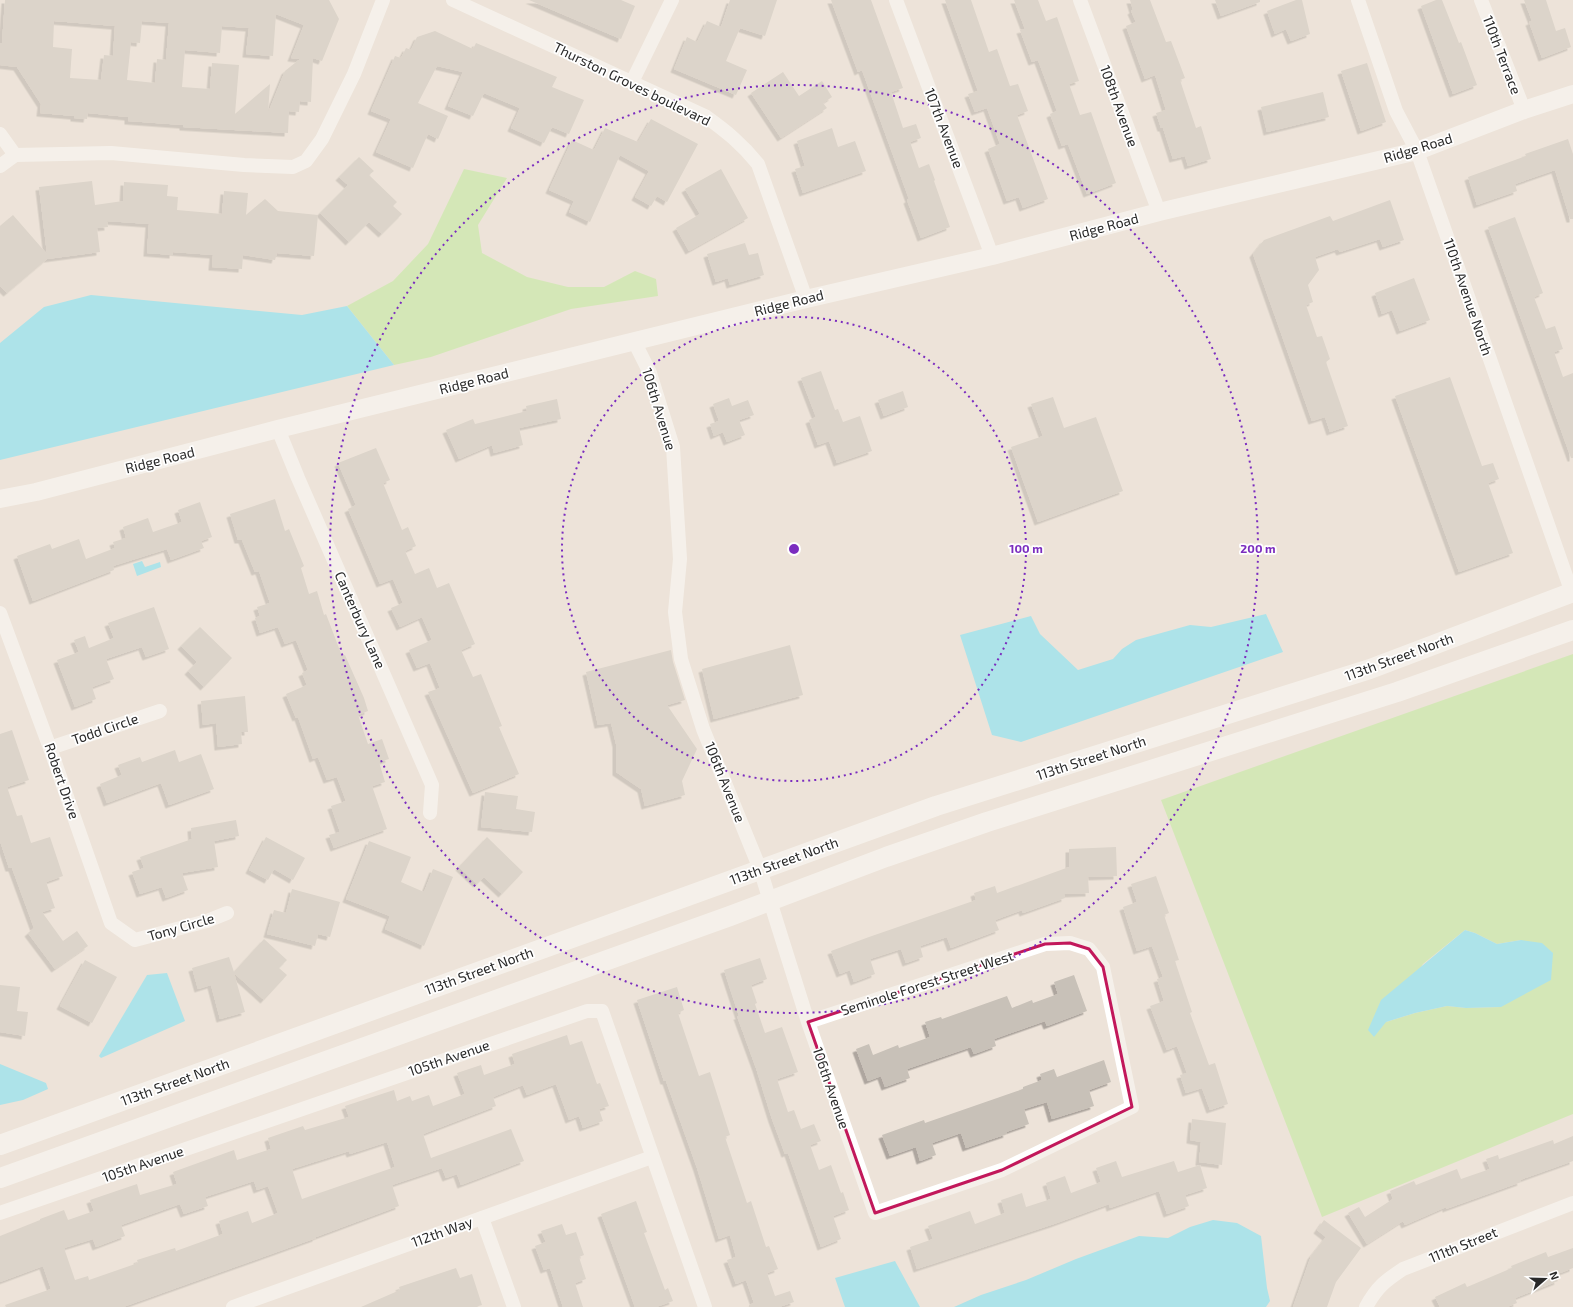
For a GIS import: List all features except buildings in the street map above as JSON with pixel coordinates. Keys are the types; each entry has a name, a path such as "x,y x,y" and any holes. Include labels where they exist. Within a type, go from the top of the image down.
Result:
{"main road":[{"name":"113th Street North","path":"0,1145 936,806 1370,669 1573,594"},
{"name":"113th Street North","path":"0,1178 770,901 886,857 987,822 1397,692 1573,630"}],"street":[{"path":"0,166 15,155 111,153 244,165 298,166 306,161 322,139 354,74 383,0"},
{"name":"Thurston Groves boulevard","path":"453,0 705,116 746,148 758,164 806,299"},
{"path":"632,82 672,0"},
{"name":"107th Avenue","path":"896,0 992,256"},
{"name":"108th Avenue","path":"1080,0 1159,212"},
{"name":"110th Avenue North","path":"1358,0 1396,111 1417,151 1573,594"},
{"name":"110th Terrace","path":"1481,0 1524,110"},
{"name":"Ridge Road","path":"0,499 43,490 278,429 634,341 992,256 1159,212 1417,151 1524,110 1573,94"},
{"path":"0,134 15,155"},
{"name":"106th Avenue","path":"634,341 650,373 673,447 680,559 675,612 681,659 703,729 760,869 808,1022 875,1213"},
{"name":"Canterbury Lane","path":"278,429 301,486 432,785 430,813"},
{"name":"Robert Drive","path":"0,613 50,748 111,923 136,940"},
{"name":"Todd Circle","path":"50,748 160,711"},
{"name":"Tony Circle","path":"136,940 207,921 227,913"},
{"name":"Seminole Forest Street West","path":"808,1022 1045,944 1070,943 1089,949 1103,968 1132,1107 1002,1170 875,1213"},
{"name":"105th Avenue","path":"0,1213 587,1011 602,1011 705,1307"},
{"name":"112th Way","path":"233,1307 652,1157"},
{"name":"111th Street","path":"1366,1307 1375,1291 1403,1268 1573,1203"},
{"path":"482,1218 514,1307"}],"highlighted area":[{"path":"1070,943 1089,949 1103,967 1132,1107 1002,1170 875,1213 808,1022 1045,944"}],"green space":[{"path":"464,169 507,178 478,225 482,253 527,277 568,287 604,287 635,271 656,279 658,296 571,309 431,357 394,365 347,306 393,281 428,244"},
{"path":"1573,654 1573,1114 1322,1217 1161,800","holes":["1465,930 1475,933 1497,944 1521,940 1501,1007 1466,1008 1447,1006 1415,1013 1386,1022 1423,964"]}],"water":[{"path":"91,295 302,315 347,306 394,365 0,460 0,343 44,307"},
{"path":"142,561 145,567 160,562 161,567 137,576 133,564"},
{"path":"1266,614 1283,652 1021,742 992,735 960,635 1031,616 1040,634 1078,670 1113,659 1122,649 1136,640 1190,625 1211,627"},
{"path":"1465,930 1475,933 1497,944 1521,940 1542,943 1553,953 1551,980 1501,1007 1466,1008 1447,1006 1415,1013 1386,1022 1374,1037 1368,1030 1381,1000"},
{"path":"167,973 185,1021 101,1058 99,1056 147,975"},
{"path":"0,1064 46,1083 48,1089 23,1100 0,1105"},
{"path":"1213,1220 1237,1223 1261,1236 1270,1301 1266,1307 954,1307 981,1295 1026,1280 1076,1259 1139,1236 1168,1238 1190,1227"},
{"path":"895,1261 920,1307 845,1307 835,1278"}]}
